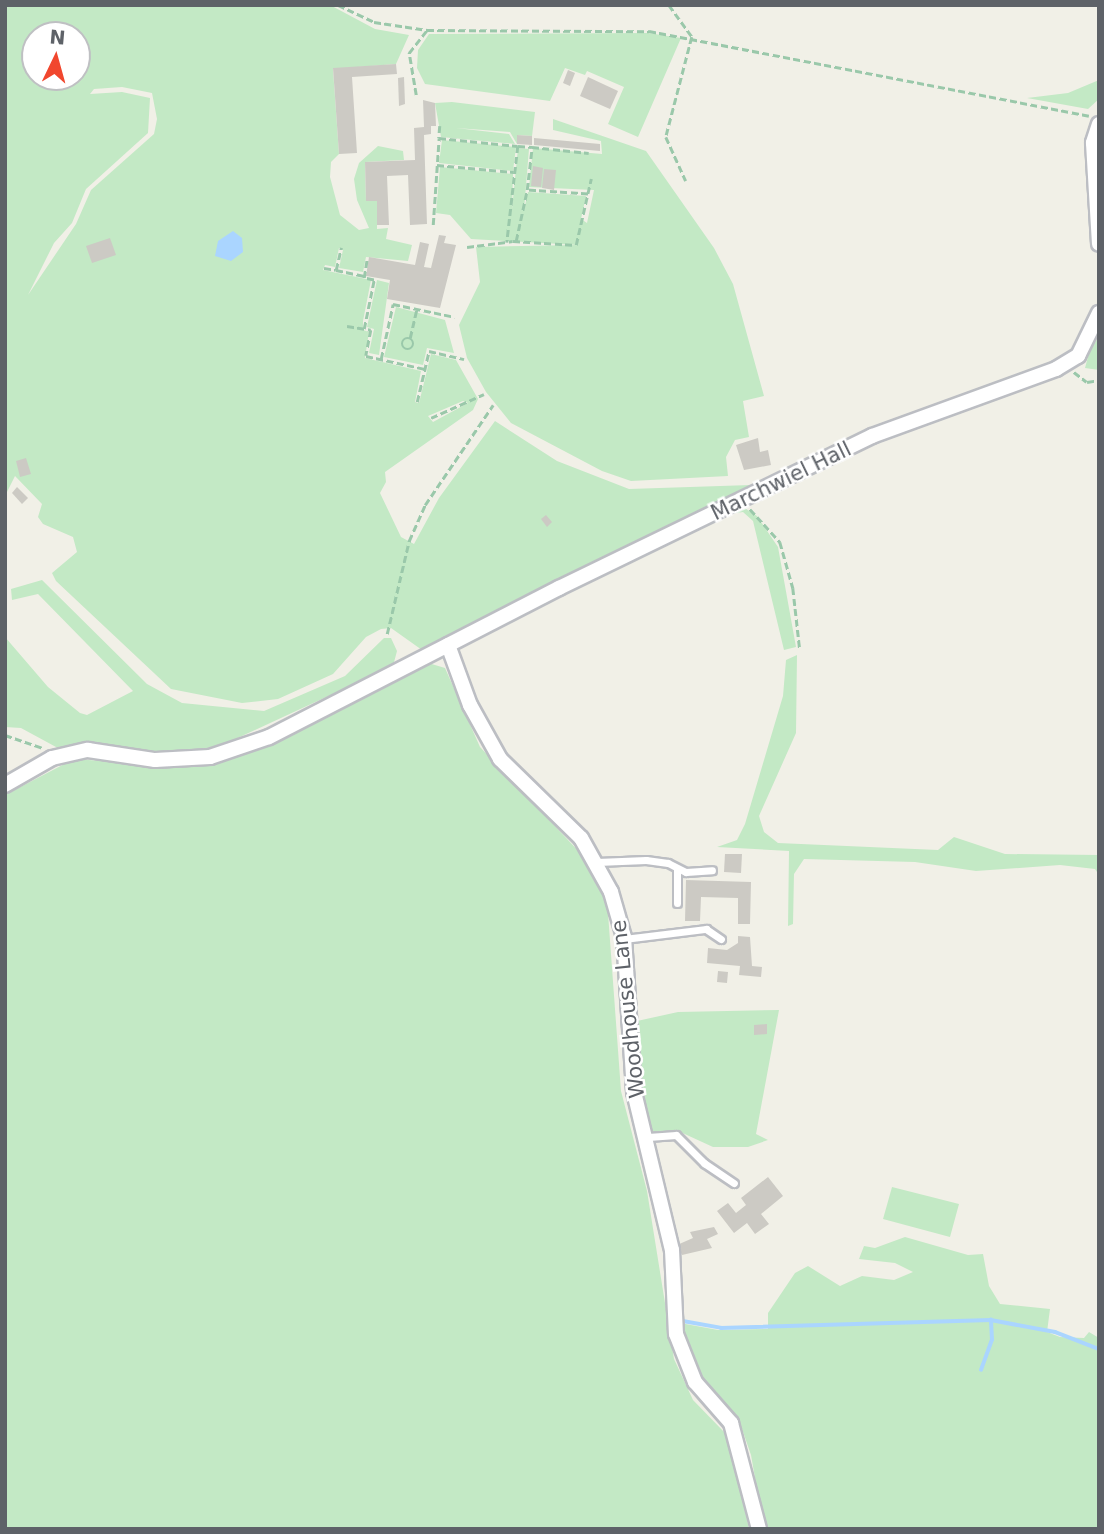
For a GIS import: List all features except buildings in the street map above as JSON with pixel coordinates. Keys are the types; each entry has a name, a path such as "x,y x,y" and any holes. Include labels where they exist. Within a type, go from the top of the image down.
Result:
{"street":[{"path":"1099,121 1093,143 1099,244"},
{"name":"Marchwiel Hall","path":"5,786 62,756 88,750 155,760 210,757 269,737 448,645 872,436 1064,364 1078,356 1099,313"},
{"name":"Woodhouse Lane","path":"448,645 470,705 500,759 581,838 597,862 624,939 632,1078 648,1137 672,1250 676,1334 695,1382 731,1423 759,1529"}],"lane":[{"path":"597,862 655,861 677,869 712,870"},
{"path":"677,869 677,903"},
{"path":"624,939 706,929 721,939"},
{"path":"648,1137 676,1135 704,1163 734,1183"}],"path":[{"path":"338,5 374,22 426,30 649,31 692,37 1099,121"},
{"path":"669,5 692,37"},
{"path":"416,95 409,53 426,30"},
{"path":"686,181 666,137 692,37"},
{"path":"433,225 440,126"},
{"path":"439,138 589,153"},
{"path":"507,242 518,146"},
{"path":"515,242 527,190 532,148"},
{"path":"437,164 515,172"},
{"path":"467,247 507,242 576,245 591,179"},
{"path":"527,190 588,194"},
{"path":"337,270 341,248"},
{"path":"364,276 367,259"},
{"path":"324,268 374,280 364,329"},
{"path":"381,359 392,305 455,317"},
{"path":"410,338 417,308"},
{"path":"346,326 370,330 366,356 425,369"},
{"path":"417,401 429,351 464,359"},
{"path":"1064,364 1087,382 1099,380"},
{"path":"431,418 484,394"},
{"path":"387,634 409,541 425,505 493,405"},
{"path":"739,501 761,516 780,542 793,587 800,650"},
{"path":"5,735 62,756"}],"green space":[{"path":"5,5 330,5 375,29 409,35 396,64 333,69 339,154 331,162 330,177 340,215 359,230 369,228 357,200 354,179 359,163 378,146 403,151 404,160 365,162 366,201 377,201 377,229 388,228 386,239 412,245 408,261 366,257 363,272 339,268 343,250 339,248 335,267 325,265 323,270 371,280 363,321 363,330 369,332 365,358 421,371 415,402 419,403 431,354 456,360 478,399 473,410 385,472 386,482 380,493 401,537 414,544 439,498 495,421 557,461 629,489 751,485 422,650 391,628 381,629 366,637 333,674 278,699 242,703 171,689 56,581 52,573 77,552 73,537 43,524 38,517 42,504 15,476 5,496","holes":["122,87 152,93 157,119 154,134 91,190 76,224 28,295 54,243 72,223 86,189 148,133 150,98 122,92 90,94 94,89","463,401 468,403 433,422 428,416"]},
{"path":"648,33 681,38 638,137 608,124 624,87 587,71 585,75 565,68 550,101 425,84 417,68 418,50 429,34"},
{"path":"1099,80 1099,99 1088,109 1027,98 1068,93"},
{"path":"452,102 535,112 532,136 518,135 517,144 510,132 456,128 509,134 515,144 441,137 435,103"},
{"path":"553,119 646,151 714,248 733,284 764,396 743,401 749,437 735,440 726,457 728,476 631,481 602,471 511,423 486,392 467,358 459,325 480,282 476,247 578,245 471,239 450,215 436,213 440,167 513,174 512,209 518,148 529,149 524,210 528,192 586,196 581,219 587,223 594,190 529,187 533,148 602,154 601,141 553,130"},
{"path":"442,140 516,147 513,171 439,163"},
{"path":"377,280 389,283 379,355 369,353 374,329 367,327"},
{"path":"396,307 445,320 454,353 427,348 423,365 384,357"},
{"path":"1099,336 1099,370 1085,368 1089,353"},
{"path":"743,507 757,516 778,547 796,647 784,650 753,521 743,512 729,514"},
{"path":"42,580 147,684 182,703 264,711 345,676 384,638 391,638 397,651 393,666 216,748 186,753 56,747 21,728 5,727 5,637 48,687 80,713 87,715 133,691 38,594 12,600 11,589"},
{"path":"797,655 796,733 759,816 764,832 778,843 938,850 954,837 1005,854 1099,855 1099,875 1095,869 1060,865 976,871 915,862 804,859 794,874 793,924 788,926 789,851 717,847 737,840 745,824 783,696 786,660"},
{"path":"425,662 445,668 480,747 586,859 600,887 608,913 621,1091 647,1191 674,1359 693,1400 726,1434 749,1528 5,1529 5,795 74,759 188,767 217,764 252,751"},
{"path":"779,1010 756,1134 768,1140 748,1147 713,1147 676,1130 651,1133 637,1088 641,1075 637,1021 678,1012"},
{"path":"892,1187 959,1204 950,1237 883,1219"},
{"path":"905,1237 968,1255 983,1254 989,1286 1000,1304 1050,1309 1047,1332 1060,1337 1084,1338 1089,1332 1099,1338 1099,1529 764,1529 751,1455 742,1429 696,1372 680,1323 718,1330 768,1329 768,1313 795,1273 808,1266 840,1286 862,1276 894,1280 913,1272 895,1263 859,1259 864,1246 875,1248"}],"water":[{"path":"233,231 242,238 243,252 231,261 215,256 218,241"}],"waterway":[{"path":"683,1321 721,1328 991,1320"},
{"path":"981,1370 992,1340 991,1320 1055,1332 1099,1349"}]}
